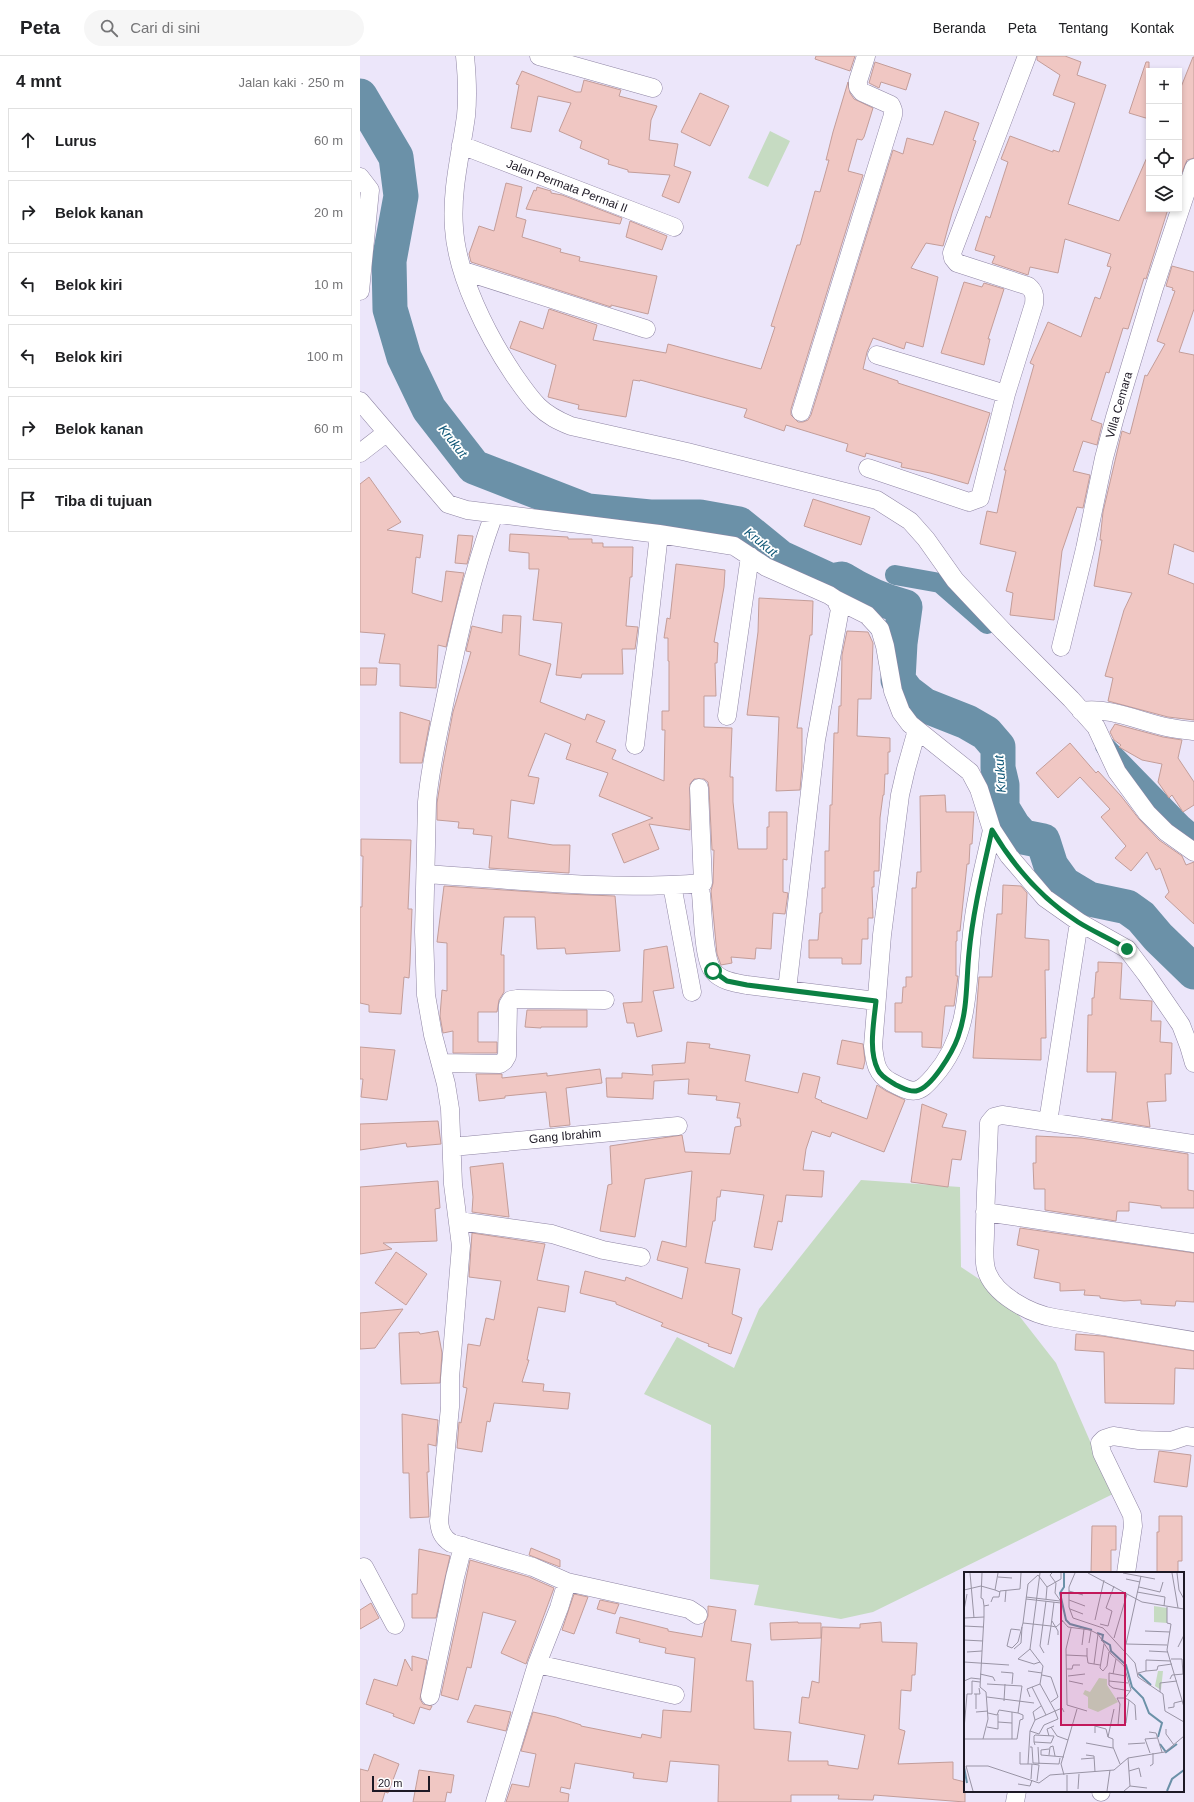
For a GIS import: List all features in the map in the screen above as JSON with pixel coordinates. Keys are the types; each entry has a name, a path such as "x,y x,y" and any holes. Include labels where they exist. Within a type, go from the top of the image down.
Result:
{"street":[{"path":"465,56 467,94 454,192 454,228 456,242 464,271 485,328 500,354 537,406 553,418 578,428 687,452 877,500 910,521 926,539 954,580 1096,727 1117,772 1147,813 1166,832 1194,852"},
{"path":"539,56 653,88"},
{"path":"801,412 893,115 891,104 862,92 858,87 858,80 866,56"},
{"path":"868,468 969,502 980,498 1006,394 1034,304 1035,296 1033,290 1028,286 957,263 952,254 1027,56"},
{"name":"Jalan Permata Permai II","path":"461,145 674,227"},
{"name":"Villa Cemara","path":"1061,648 1111,431 1154,288 1194,168"},
{"path":"360,291 363,185"},
{"path":"464,271 646,329"},
{"path":"877,355 1006,394"},
{"path":"360,401 448,504 463,509 494,514 659,534 734,546 766,567 816,588 867,615 880,629 897,704 905,719 970,772 979,789 992,830 1009,856 1045,898 1078,922 1119,944 1134,958 1181,1025 1194,1063"},
{"path":"360,453 386,433"},
{"path":"494,514 484,540 465,604 438,729 428,786 424,932 426,995 433,1035 447,1088 452,1148 453,1184 459,1221 461,1246 450,1378 450,1407 439,1521 440,1530 444,1538 451,1543 527,1565 567,1582 689,1609 698,1615"},
{"path":"635,745 659,534"},
{"path":"727,716 750,556"},
{"path":"787,990 816,740 840,609 835,599"},
{"path":"1081,711 1094,709 1108,711 1167,728 1194,731"},
{"path":"917,730 900,795 888,887 876,1001 873,1046 874,1061 878,1072 887,1080 903,1089 910,1091 921,1089 942,1067 953,1050 962,1025 967,997 969,954 973,918 992,830"},
{"path":"426,874 516,882 607,886 703,883 699,788"},
{"path":"672,885 692,992"},
{"path":"701,894 706,955 713,971 727,981 876,1001"},
{"path":"1048,1122 1078,922"},
{"path":"441,1063 500,1064 504,1061 507,1056 508,1005 511,1000 516,998 605,1000"},
{"path":"1194,1144 1002,1115 994,1117 990,1123 985,1212 986,1270 990,1279 1024,1309 1038,1315 1194,1341"},
{"name":"Gang Ibrahim","path":"452,1148 678,1126"},
{"path":"985,1212 1194,1243"},
{"path":"459,1221 552,1234 603,1250 642,1257"},
{"path":"1126,1572 1133,1526 1132,1516 1102,1453 1100,1443 1104,1439 1112,1436 1139,1440 1171,1442 1186,1436 1194,1437"},
{"path":"430,1696 463,1546"},
{"path":"360,1569 364,1567 395,1625"},
{"path":"495,1802 537,1664 559,1608 567,1582"},
{"path":"537,1664 675,1695"},
{"path":"1015,1802 1017,1792"}],"green space":[{"path":"770,131 790,141 768,187 748,178"},
{"path":"861,1180 960,1187 961,1267 1003,1295 1056,1363 1113,1494 873,1612 841,1619 754,1605 759,1585 710,1579 711,1425 644,1394 677,1337 734,1368 759,1309"}],"building":[{"path":"816,56 855,56 850,71 815,59"},
{"path":"1037,56 1065,56 1081,62 1077,75 1106,85 1068,204 1119,221 1146,160 1146,212 1167,212 1146,279 1144,278 1128,329 1123,328 1109,373 1106,372 1091,420 1102,424 1097,445 1083,441 1073,471 1090,475 1083,508 1077,507 1062,551 1054,620 1010,615 1013,593 1006,591 1016,552 980,544 987,511 997,513 1006,470 1004,470 1034,365 1030,363 1048,322 1081,337 1095,297 1100,299 1111,267 1107,266 1111,254 1065,239 1058,273 1030,267 1028,275 992,263 995,256 975,250 986,216 990,218 1008,162 1001,159 1010,136 1053,152 1053,150 1059,152 1075,103 1053,95 1060,75 1037,60"},
{"path":"1194,57 1194,158 1187,160 1182,172 1182,104 1182,84"},
{"path":"875,62 911,74 906,90 881,82 879,88 869,83"},
{"path":"1146,62 1149,62 1149,68 1146,68 1146,118 1129,113"},
{"path":"522,71 576,92 581,92 584,80 621,90 619,96 657,106 651,120 649,140 678,144 674,166 691,172 679,203 662,196 670,175 628,172 628,170 608,164 609,160 580,148 582,141 559,131 571,103 538,96 531,132 511,128 519,85 516,84"},
{"path":"848,82 850,93 854,99 873,108 864,137 862,140 857,139 848,171 863,175 791,409 791,415 798,422 803,422 808,420 811,415 893,150 903,154 907,138 933,145 945,111 979,123 973,140 976,141 952,213 943,246 926,243 911,268 938,277 923,347 906,342 904,349 873,338 867,352 863,369 898,381 898,383 990,413 968,484 930,473 901,467 902,463 866,453 865,457 846,451 848,444 786,425 784,431 744,417 747,409 640,380 633,380 626,417 578,409 579,405 548,397 556,365 510,348 520,321 543,329 549,309 597,325 593,340 666,353 668,344 761,369 775,327 771,326 797,245 800,245 815,191 820,192 829,160 826,160 833,132"},
{"path":"700,93 729,106 710,146 681,132"},
{"path":"506,183 522,187 516,217 526,220 522,237 561,249 560,252 580,257 579,261 657,276 648,314 611,305 611,307 471,262 469,254 479,226 494,231"},
{"path":"537,187 622,218 620,224 526,209 534,190 536,191"},
{"path":"630,221 667,236 662,250 626,237"},
{"path":"1172,266 1194,272 1194,309 1179,352 1194,355 1194,552 1174,544 1168,574 1194,584 1194,720 1168,717 1108,701 1113,678 1105,676 1124,610 1132,593 1094,586 1102,540 1100,540 1103,512 1122,431 1130,434 1145,375 1147,376 1165,344 1157,341 1175,291 1172,290 1173,288 1166,286"},
{"path":"964,282 982,287 984,283 1004,289 988,339 990,339 984,365 941,353"},
{"path":"369,477 401,522 387,530 423,535 420,558 416,557 412,593 442,602 446,571 464,573 446,647 438,645 436,688 400,686 400,664 379,663 385,634 360,632 360,484"},
{"path":"813,499 870,517 861,545 804,526"},
{"path":"510,534 568,537 568,539 592,539 592,543 603,543 603,547 633,547 632,577 630,577 626,626 638,627 635,649 622,649 623,674 582,674 581,678 556,675 562,623 533,620 539,569 529,569 529,553 509,551"},
{"path":"458,535 473,536 467,564 455,563"},
{"path":"676,564 725,570 724,587 714,642 718,643 717,663 715,663 716,696 704,696 704,727 732,728 730,777 733,777 733,802 738,849 767,849 769,812 787,812 787,860 783,859 783,892 788,893 785,914 773,913 771,949 756,948 755,959 731,957 732,963 721,965 717,954 711,891 713,883 714,850 712,850 709,788 708,782 704,779 694,779 690,784 690,830 649,824 659,849 624,863 612,834 653,818 599,796 608,773 566,759 571,744 545,733 528,776 539,778 534,804 511,800 508,838 553,845 570,845 569,873 489,868 492,836 473,834 474,829 458,828 459,822 437,820 437,803 443,765 453,712 471,652 466,651 472,626 502,633 503,615 521,616 519,655 551,664 540,702 585,720 587,714 605,721 596,742 616,750 612,759 664,781 665,730 662,730 662,711 669,711 669,661 668,638 664,638 667,618 670,619"},
{"path":"759,598 813,601 812,635 810,635 797,728 802,728 802,766 800,790 776,791 779,717 747,715 758,632"},
{"path":"847,631 868,632 873,643 871,699 858,699 857,736 890,738 890,752 888,752 888,774 885,774 884,795 880,818 879,871 874,871 874,887 872,887 873,918 868,918 868,939 862,939 861,964 842,964 842,958 809,958 809,940 818,940 820,913 822,913 822,888 825,888 825,851 829,851 830,805 832,805 834,733 838,733 839,706 841,706 842,655"},
{"path":"360,668 377,668 376,685 360,685"},
{"path":"400,712 430,721 422,763 400,763"},
{"path":"1115,724 1163,737 1182,740 1178,758 1194,782 1194,805 1183,812 1172,795 1169,798 1158,782 1162,764 1142,760 1119,747 1121,745 1114,740 1110,732"},
{"path":"1070,743 1096,773 1098,771 1121,796 1139,819 1159,840 1182,856 1186,865 1194,862 1194,924 1165,897 1169,892 1160,868 1156,870 1147,852 1131,871 1115,858 1126,846 1101,817 1110,809 1080,777 1058,798 1036,773"},
{"path":"945,795 946,812 974,812 972,844 970,844 969,864 967,864 960,931 957,931 956,976 958,976 954,1006 945,1006 941,1048 922,1047 922,1032 895,1032 895,1003 902,1003 903,987 906,987 906,977 912,977 912,888 916,888 917,872 921,872 920,796"},
{"path":"361,839 411,840 408,909 412,909 410,963 409,978 404,977 401,1014 369,1012 369,1005 360,1003 360,907 362,907 363,856 361,856"},
{"path":"1003,885 1021,886 1027,893 1025,938 1049,940 1049,970 1045,970 1046,1038 1041,1038 1041,1060 973,1058 979,977 992,977 997,914 1002,914"},
{"path":"444,886 615,896 620,951 566,954 565,948 537,949 535,917 504,917 501,955 504,955 504,992 499,1000 497,1012 478,1012 478,1042 497,1042 497,1053 453,1053 453,1031 443,1033 440,1016 442,990 447,991 447,943 437,942"},
{"path":"667,946 674,988 653,991 662,1031 637,1037 634,1023 627,1023 623,1003 642,1002 644,950"},
{"path":"1098,962 1122,963 1120,999 1152,1001 1151,1021 1161,1021 1160,1042 1172,1043 1171,1074 1165,1074 1166,1101 1147,1102 1150,1127 1101,1119 1112,1120 1116,1072 1087,1072 1088,1015 1092,1015 1092,998 1094,998"},
{"path":"527,1010 587,1010 587,1027 525,1027"},
{"path":"842,1040 863,1044 865,1061 863,1069 837,1064"},
{"path":"687,1042 710,1044 709,1048 750,1055 745,1081 798,1093 803,1073 820,1077 815,1098 822,1101 821,1102 867,1119 877,1085 905,1100 884,1152 832,1132 830,1137 812,1131 806,1149 803,1170 824,1171 822,1197 786,1195 782,1222 778,1221 772,1250 754,1247 764,1195 721,1190 720,1197 717,1197 715,1221 713,1221 705,1263 740,1269 732,1314 742,1318 731,1354 661,1326 663,1323 616,1304 616,1302 580,1293 585,1271 625,1281 626,1277 682,1299 688,1268 657,1260 662,1241 686,1247 692,1171 645,1179 635,1237 600,1231 608,1185 612,1184 610,1146 682,1135 685,1152 730,1154 735,1127 741,1126 740,1118 737,1118 740,1103 716,1100 717,1096 688,1094 689,1079 654,1081 653,1099 607,1097 606,1078 622,1078 622,1073 653,1075 652,1065 685,1063"},
{"path":"360,1047 395,1050 387,1100 361,1097 363,1079 360,1079"},
{"path":"600,1069 602,1083 566,1088 570,1125 550,1127 546,1092 505,1096 505,1098 479,1101 476,1074 502,1074 502,1078 547,1073 547,1076"},
{"path":"922,1104 947,1114 942,1127 966,1131 961,1160 952,1159 948,1187 911,1182"},
{"path":"438,1121 441,1144 407,1147 406,1143 360,1150 360,1124"},
{"path":"1036,1136 1081,1138 1188,1154 1188,1190 1194,1191 1194,1208 1161,1208 1161,1206 1129,1202 1129,1211 1117,1211 1116,1221 1045,1210 1045,1189 1034,1189 1033,1163 1036,1163"},
{"path":"503,1163 509,1217 472,1212 473,1197 470,1167"},
{"path":"438,1181 440,1208 435,1209 437,1241 383,1243 392,1249 360,1254 360,1187"},
{"path":"1020,1228 1194,1253 1194,1302 1176,1301 1175,1306 1141,1304 1141,1300 1124,1301 1100,1298 1100,1296 1084,1295 1085,1290 1060,1291 1060,1283 1034,1278 1039,1250 1017,1245"},
{"path":"472,1233 545,1244 537,1280 569,1286 565,1312 538,1307 527,1360 529,1360 522,1382 544,1384 543,1391 570,1393 568,1409 494,1403 490,1422 487,1421 482,1452 457,1448 459,1422 461,1423 467,1388 463,1387 468,1344 480,1346 486,1318 494,1320 501,1281 469,1277"},
{"path":"396,1252 427,1274 406,1305 375,1283"},
{"path":"403,1309 375,1348 360,1349 360,1313"},
{"path":"438,1331 442,1353 440,1383 401,1384 399,1333 419,1332 420,1334"},
{"path":"1076,1334 1102,1336 1194,1351 1194,1369 1175,1368 1174,1404 1105,1403 1104,1352 1075,1350"},
{"path":"402,1414 438,1420 436,1446 428,1444 429,1472 427,1472 429,1517 410,1518 409,1473 403,1473"},
{"path":"1159,1451 1191,1455 1187,1487 1154,1482"},
{"path":"1159,1516 1182,1516 1182,1561 1178,1561 1178,1572 1157,1572 1157,1532 1159,1532"},
{"path":"1092,1526 1116,1526 1116,1550 1111,1550 1111,1572 1091,1572"},
{"path":"531,1548 560,1560 560,1567 529,1555"},
{"path":"419,1549 450,1556 436,1618 412,1618 412,1594 417,1594"},
{"path":"470,1560 529,1577 554,1588 526,1664 501,1653 516,1621 483,1612 471,1668 467,1667 458,1700 441,1695"},
{"path":"574,1594 588,1597 574,1634 562,1630"},
{"path":"600,1600 619,1604 615,1614 597,1609"},
{"path":"371,1603 379,1618 360,1629 360,1610"},
{"path":"708,1606 736,1610 731,1641 751,1644 746,1681 753,1681 754,1729 791,1732 788,1761 828,1761 828,1765 858,1769 865,1735 799,1723 802,1697 809,1698 812,1681 819,1683 822,1627 860,1628 860,1624 881,1622 882,1642 917,1643 915,1675 912,1675 911,1691 901,1690 899,1729 905,1731 898,1764 953,1762 953,1779 964,1782 965,1802 874,1795 873,1800 838,1799 839,1795 791,1795 791,1802 718,1802 719,1765 670,1761 667,1782 633,1778 634,1773 575,1763 570,1789 561,1787 560,1792 569,1794 568,1802 506,1802 512,1784 529,1787 536,1754 521,1751 533,1712 556,1717 581,1726 641,1738 642,1734 661,1738 663,1710 691,1712 695,1658 665,1653 666,1648 639,1642 640,1639 616,1633 620,1617 668,1629 668,1631 702,1637 705,1622 708,1616"},
{"path":"770,1623 821,1623 821,1638 771,1640"},
{"path":"412,1656 427,1660 420,1699 423,1704 432,1706 430,1710 420,1707 414,1724 393,1716 394,1714 366,1704 374,1679 397,1686 405,1659 412,1671"},
{"path":"475,1705 511,1712 506,1731 467,1722"},
{"path":"374,1754 399,1764 388,1793 385,1792 382,1802 360,1802 360,1769 368,1771"},
{"path":"419,1770 454,1775 451,1793 447,1792 445,1802 413,1802"}],"waterway":[{"name":"Krukut","path":"360,96 396,157 401,196 389,261 390,309 404,357 429,409 474,467 588,511 650,517 700,517 739,524 781,558 831,581 842,579 872,595 905,607 900,643 898,680 907,692 924,705 967,722 986,733 998,747 998,768 1002,785 1002,808 1013,826 1023,837 1043,841 1051,866 1064,884 1089,899 1127,907 1141,917 1158,937 1194,972"},
{"path":"895,575 940,583 987,624"},
{"path":"1105,746 1182,825 1194,835"}],"route":[{"path":"713,971 727,981 747,985 876,1001 873,1046 874,1061 878,1072 887,1080 903,1089 916,1091 926,1085 942,1067 953,1050 962,1025 967,997 969,954 973,918 992,830 1009,856 1045,898 1078,922 1127,949"}]}
